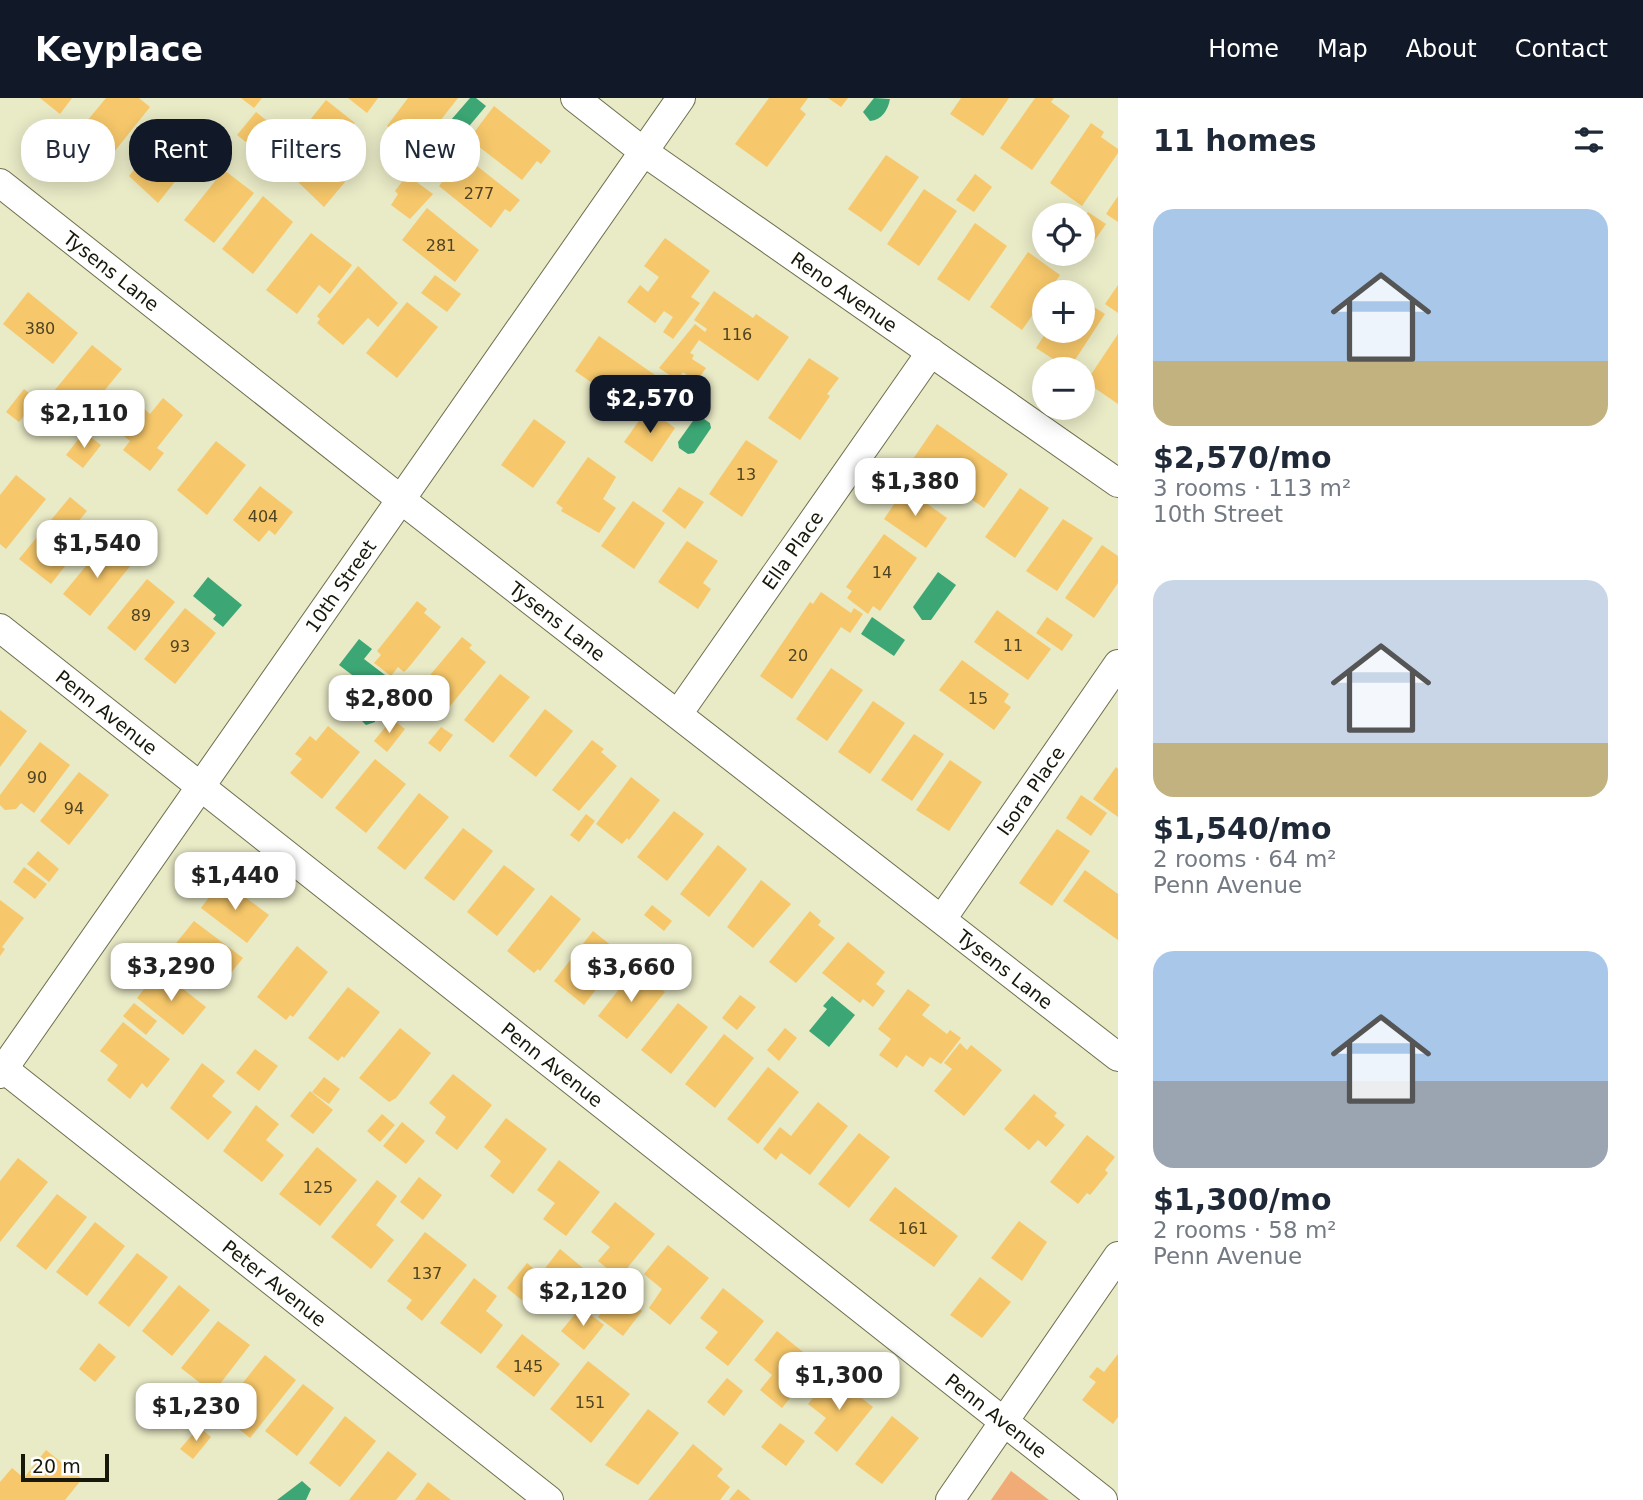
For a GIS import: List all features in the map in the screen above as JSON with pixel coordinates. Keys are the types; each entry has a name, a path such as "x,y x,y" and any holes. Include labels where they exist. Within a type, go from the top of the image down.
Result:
{"street":[{"name":"Reno Avenue","path":"575,98 643,152 1118,483"},
{"name":"10th Street","path":"1,1070 681,98"},
{"name":"Tysens Lane","path":"0,183 399,498 1118,1057"},
{"name":"Ella Place","path":"678,715 931,352"},
{"name":"Penn Avenue","path":"0,628 1103,1500"},
{"name":"Isora Place","path":"942,919 1118,664"},
{"name":"Peter Avenue","path":"1,1070 549,1500"},
{"path":"950,1500 1118,1256"}],"shaded area":[{"path":"470,98 476,98 486,106 475,119 452,119"},
{"path":"874,98 890,99 884,114 870,121 863,112"},
{"path":"701,417 710,423 711,428 694,453 688,454 679,448 678,442 695,418"},
{"path":"938,572 956,585 931,620 922,620 913,607"},
{"path":"208,577 242,605 223,627 213,619 216,615 193,596"},
{"path":"872,617 905,640 894,656 861,634"},
{"path":"359,639 372,649 364,659 389,678 377,694 339,665"},
{"path":"350,694 375,711 375,722 366,725 353,712 342,712 343,700"},
{"path":"832,996 855,1015 829,1047 809,1031 827,1009 823,1006"},
{"path":"1011,1471 1049,1500 991,1500"},
{"path":"302,1481 311,1489 306,1500 277,1500"}],"building":[{"path":"40,98 72,98 60,114"},
{"path":"106,98 139,98 150,107 140,119 129,119 129,133 115,151 115,119 89,119"},
{"path":"241,98 262,98 254,108"},
{"path":"348,98 378,98 367,113"},
{"path":"408,98 458,98 441,119 392,119"},
{"path":"769,98 808,98 800,109 806,114 767,167 735,144"},
{"path":"828,98 848,98 841,107"},
{"path":"961,98 1009,98 983,136 950,114"},
{"path":"1035,98 1054,98 1051,102 1070,116 1032,170 1000,148"},
{"path":"326,100 350,119 311,119"},
{"path":"494,106 551,151 541,164 537,161 522,180 480,148 480,124"},
{"path":"256,112 265,119 250,119"},
{"path":"1091,123 1104,132 1101,137 1118,149 1118,153 1084,203 1078,203 1050,183"},
{"path":"246,124 246,142 237,135"},
{"path":"886,155 919,177 881,232 848,209"},
{"path":"480,168 520,200 510,212 505,209 491,228 439,186 442,182 480,182"},
{"path":"975,174 992,187 974,212 956,200"},
{"path":"232,176 254,193 214,243 184,220 214,182 232,182"},
{"path":"135,182 175,182 158,203"},
{"path":"298,182 345,182 324,207"},
{"path":"402,182 417,182 433,194 410,219 391,205 398,194 395,191"},
{"path":"924,189 957,211 919,266 887,244"},
{"path":"263,196 293,222 253,274 222,249"},
{"path":"1118,196 1118,222 1106,214"},
{"path":"427,208 479,250 455,282 402,240"},
{"path":"1095,217 1106,224 1095,240"},
{"path":"975,223 1007,246 969,301 937,279"},
{"path":"311,233 352,265 330,294 319,285 297,314 266,290"},
{"path":"665,238 710,271 691,297 700,303 673,339 663,332 673,317 664,311 655,323 627,302 640,285 648,292 659,277 644,266"},
{"path":"1028,252 1032,255 1032,266 1047,266 1060,275 1056,280 1032,280 1032,316 1022,330 990,307"},
{"path":"358,266 398,303 378,327 368,318 343,345 317,323 320,319 317,316"},
{"path":"435,275 461,294 447,312 421,293"},
{"path":"1118,285 1118,313 1105,304"},
{"path":"714,291 753,318 756,314 789,337 758,381 699,340 690,353 694,355 692,359 706,368 696,382 683,372 677,380 659,368 695,324 705,332 707,329 694,320"},
{"path":"28,292 78,333 53,364 3,324"},
{"path":"407,302 438,327 397,378 366,353"},
{"path":"1095,308 1105,314 1095,329"},
{"path":"1118,334 1118,404 1095,388 1095,368"},
{"path":"599,336 655,375 631,410 575,371"},
{"path":"1039,343 1086,343 1077,357 1050,357 1036,348"},
{"path":"92,345 122,369 104,391 116,401 96,426 54,391"},
{"path":"809,358 839,378 800,440 768,418"},
{"path":"24,389 37,400 19,422 6,412"},
{"path":"163,398 183,415 157,448 164,453 150,471 123,450 130,441 120,433 141,406 150,414"},
{"path":"648,408 675,428 652,462 624,442"},
{"path":"534,419 566,442 533,488 501,465"},
{"path":"937,424 1008,474 984,508 913,459"},
{"path":"84,432 101,445 83,468 66,455"},
{"path":"746,440 778,461 742,517 709,494"},
{"path":"216,441 246,465 207,515 177,490"},
{"path":"588,457 616,477 603,499 616,508 599,533 561,511 563,508 556,503"},
{"path":"16,475 46,499 6,549 0,544 0,495"},
{"path":"260,486 293,512 275,535 269,530 259,542 233,520"},
{"path":"679,487 704,502 685,529 662,511"},
{"path":"905,488 947,518 926,548 884,519"},
{"path":"1020,488 1049,508 1015,558 985,537"},
{"path":"70,497 87,511 77,523 90,534 51,584 19,559"},
{"path":"633,501 665,523 634,569 601,546"},
{"path":"1063,519 1093,538 1057,591 1026,571"},
{"path":"884,534 917,558 880,611 873,606 868,614 847,598 852,591 846,587"},
{"path":"687,541 718,561 703,583 711,589 698,609 658,582"},
{"path":"104,544 131,565 90,616 63,594"},
{"path":"1102,545 1118,556 1118,583 1094,618 1065,598"},
{"path":"147,579 175,602 135,651 107,628"},
{"path":"821,592 851,613 854,608 863,614 850,633 841,627 792,699 760,676 810,602 813,604"},
{"path":"417,601 427,609 424,613 441,627 404,672 398,667 391,676 374,663 381,655 377,651"},
{"path":"185,608 216,633 175,684 144,659"},
{"path":"997,610 1051,649 1028,680 974,642"},
{"path":"1047,617 1073,635 1062,651 1036,633"},
{"path":"462,637 472,645 469,648 486,662 442,716 419,698 426,690 421,686"},
{"path":"962,660 1009,694 1004,702 1011,707 994,730 939,690"},
{"path":"831,668 863,690 827,741 796,719"},
{"path":"500,674 530,697 493,743 464,720"},
{"path":"873,701 905,723 870,774 838,752"},
{"path":"545,709 573,731 536,777 509,756"},
{"path":"0,710 27,731 0,767"},
{"path":"392,719 405,729 387,752 374,741"},
{"path":"328,726 360,752 322,799 290,773 302,759 295,754 310,736 316,741"},
{"path":"441,727 453,735 440,752 428,743"},
{"path":"914,734 944,754 912,801 881,780"},
{"path":"592,740 604,749 601,752 617,766 579,811 552,790"},
{"path":"40,742 70,765 34,813 21,803 16,809 5,810 0,805 0,795"},
{"path":"375,759 406,784 366,833 335,808"},
{"path":"950,760 982,782 949,831 916,810"},
{"path":"1116,767 1118,769 1118,817 1093,799"},
{"path":"79,772 109,795 69,845 40,821"},
{"path":"631,777 660,800 629,840 627,838 622,844 596,824"},
{"path":"419,793 449,817 405,870 377,848"},
{"path":"1081,795 1107,813 1091,836 1066,818"},
{"path":"674,811 704,834 667,881 637,857"},
{"path":"586,814 595,821 579,842 570,835"},
{"path":"463,828 493,851 454,901 424,878"},
{"path":"1057,829 1090,851 1052,906 1019,883"},
{"path":"718,845 747,869 709,917 680,894"},
{"path":"38,851 59,869 49,882 27,864"},
{"path":"504,865 535,889 497,936 467,912"},
{"path":"24,867 47,884 35,899 13,882"},
{"path":"1085,870 1118,894 1118,940 1063,901"},
{"path":"222,880 269,915 247,943 201,908"},
{"path":"761,880 791,904 753,948 727,927"},
{"path":"551,895 581,919 540,971 538,969 534,973 507,951"},
{"path":"0,900 24,918 2,947 5,949 0,956"},
{"path":"652,905 672,921 664,931 644,915"},
{"path":"810,911 821,921 818,925 835,938 796,983 769,962"},
{"path":"194,921 243,958 221,985 173,947"},
{"path":"593,931 623,955 584,1005 554,981"},
{"path":"848,942 885,972 876,984 885,991 873,1007 863,999 860,1003 822,973"},
{"path":"297,946 328,972 293,1017 290,1015 286,1020 257,997"},
{"path":"635,969 665,992 627,1039 598,1016"},
{"path":"159,970 206,1007 183,1035 137,998"},
{"path":"348,987 380,1012 344,1058 342,1056 338,1061 308,1038"},
{"path":"908,989 930,1005 922,1015 947,1034 950,1030 961,1038 941,1064 930,1057 923,1067 906,1055 897,1068 879,1055 891,1039 878,1029"},
{"path":"740,995 756,1007 737,1030 722,1018"},
{"path":"134,1003 157,1021 146,1035 123,1016"},
{"path":"678,1003 708,1027 671,1074 641,1050"},
{"path":"123,1022 170,1059 147,1088 142,1083 130,1099 107,1080 118,1065 100,1051"},
{"path":"400,1028 431,1053 396,1098 389,1102 359,1078"},
{"path":"785,1028 797,1038 779,1061 767,1050"},
{"path":"724,1034 754,1058 715,1108 685,1084"},
{"path":"960,1043 967,1050 971,1045 1002,1070 964,1116 934,1091 952,1069 944,1063"},
{"path":"255,1049 278,1066 259,1091 236,1073"},
{"path":"202,1063 225,1081 212,1096 232,1112 208,1140 170,1108"},
{"path":"768,1067 799,1092 758,1144 727,1119"},
{"path":"453,1074 492,1105 457,1150 435,1133 446,1117 429,1103"},
{"path":"324,1077 340,1089 329,1104 312,1092"},
{"path":"310,1091 333,1110 313,1134 290,1116"},
{"path":"1034,1094 1057,1113 1054,1116 1065,1125 1046,1147 1038,1140 1029,1150 1004,1129"},
{"path":"818,1102 848,1126 810,1175 781,1153 776,1160 763,1149 780,1127 791,1136"},
{"path":"256,1105 279,1124 266,1140 284,1155 262,1182 223,1151"},
{"path":"382,1114 395,1125 380,1142 367,1131"},
{"path":"506,1118 547,1149 513,1194 490,1176 501,1161 484,1147"},
{"path":"402,1122 425,1141 406,1164 383,1146"},
{"path":"859,1133 890,1157 849,1208 818,1184"},
{"path":"1087,1135 1115,1157 1105,1170 1108,1173 1090,1195 1087,1193 1078,1204 1050,1182"},
{"path":"317,1147 357,1180 320,1226 279,1194"},
{"path":"18,1158 48,1182 0,1242 0,1181"},
{"path":"559,1160 600,1192 566,1236 543,1219 555,1203 537,1190"},
{"path":"419,1177 442,1195 423,1220 400,1202"},
{"path":"377,1180 397,1196 376,1225 394,1240 371,1269 331,1237"},
{"path":"895,1187 958,1236 934,1267 869,1220"},
{"path":"57,1194 87,1217 46,1270 16,1246"},
{"path":"615,1202 655,1234 619,1278 598,1261 610,1247 591,1232"},
{"path":"1019,1221 1047,1242 1022,1281 991,1258"},
{"path":"95,1222 125,1246 87,1296 56,1272"},
{"path":"425,1232 467,1265 422,1321 406,1308 412,1300 387,1281"},
{"path":"668,1245 709,1278 670,1325 649,1308 662,1289 644,1274"},
{"path":"560,1249 583,1268 565,1290 542,1272"},
{"path":"137,1253 168,1277 129,1327 98,1303"},
{"path":"527,1263 550,1282 530,1307 507,1288"},
{"path":"980,1277 1011,1302 982,1338 950,1315"},
{"path":"474,1278 497,1296 486,1311 503,1325 481,1354 440,1323"},
{"path":"179,1285 210,1310 172,1356 142,1331"},
{"path":"723,1288 764,1321 728,1366 705,1348 718,1332 700,1318"},
{"path":"618,1292 642,1311 623,1336 598,1317"},
{"path":"581,1307 604,1325 584,1350 561,1331"},
{"path":"218,1321 250,1345 213,1393 181,1368"},
{"path":"777,1331 818,1364 782,1408 760,1390 772,1375 754,1360"},
{"path":"522,1334 560,1364 534,1397 496,1367"},
{"path":"99,1343 116,1357 95,1382 79,1369"},
{"path":"1118,1354 1118,1417 1113,1424 1082,1400 1096,1382 1089,1377 1097,1367 1104,1372"},
{"path":"265,1355 296,1380 250,1438 219,1413"},
{"path":"588,1361 630,1394 591,1443 550,1409"},
{"path":"832,1375 873,1407 837,1452 814,1433 826,1418 808,1404"},
{"path":"727,1378 743,1391 724,1416 707,1402"},
{"path":"303,1384 334,1408 297,1456 265,1431"},
{"path":"648,1409 679,1433 638,1485 605,1465"},
{"path":"345,1416 376,1441 340,1487 309,1463"},
{"path":"892,1416 919,1438 882,1484 855,1464"},
{"path":"780,1423 805,1441 786,1466 761,1447"},
{"path":"199,1427 211,1437 193,1459 180,1449"},
{"path":"693,1444 723,1469 717,1476 730,1487 720,1500 648,1500"},
{"path":"46,1450 82,1479 65,1500 0,1500 0,1482 12,1468 24,1478"},
{"path":"388,1451 417,1474 396,1500 349,1500"},
{"path":"428,1482 451,1500 415,1500"},
{"path":"738,1489 751,1500 729,1500"}]}
